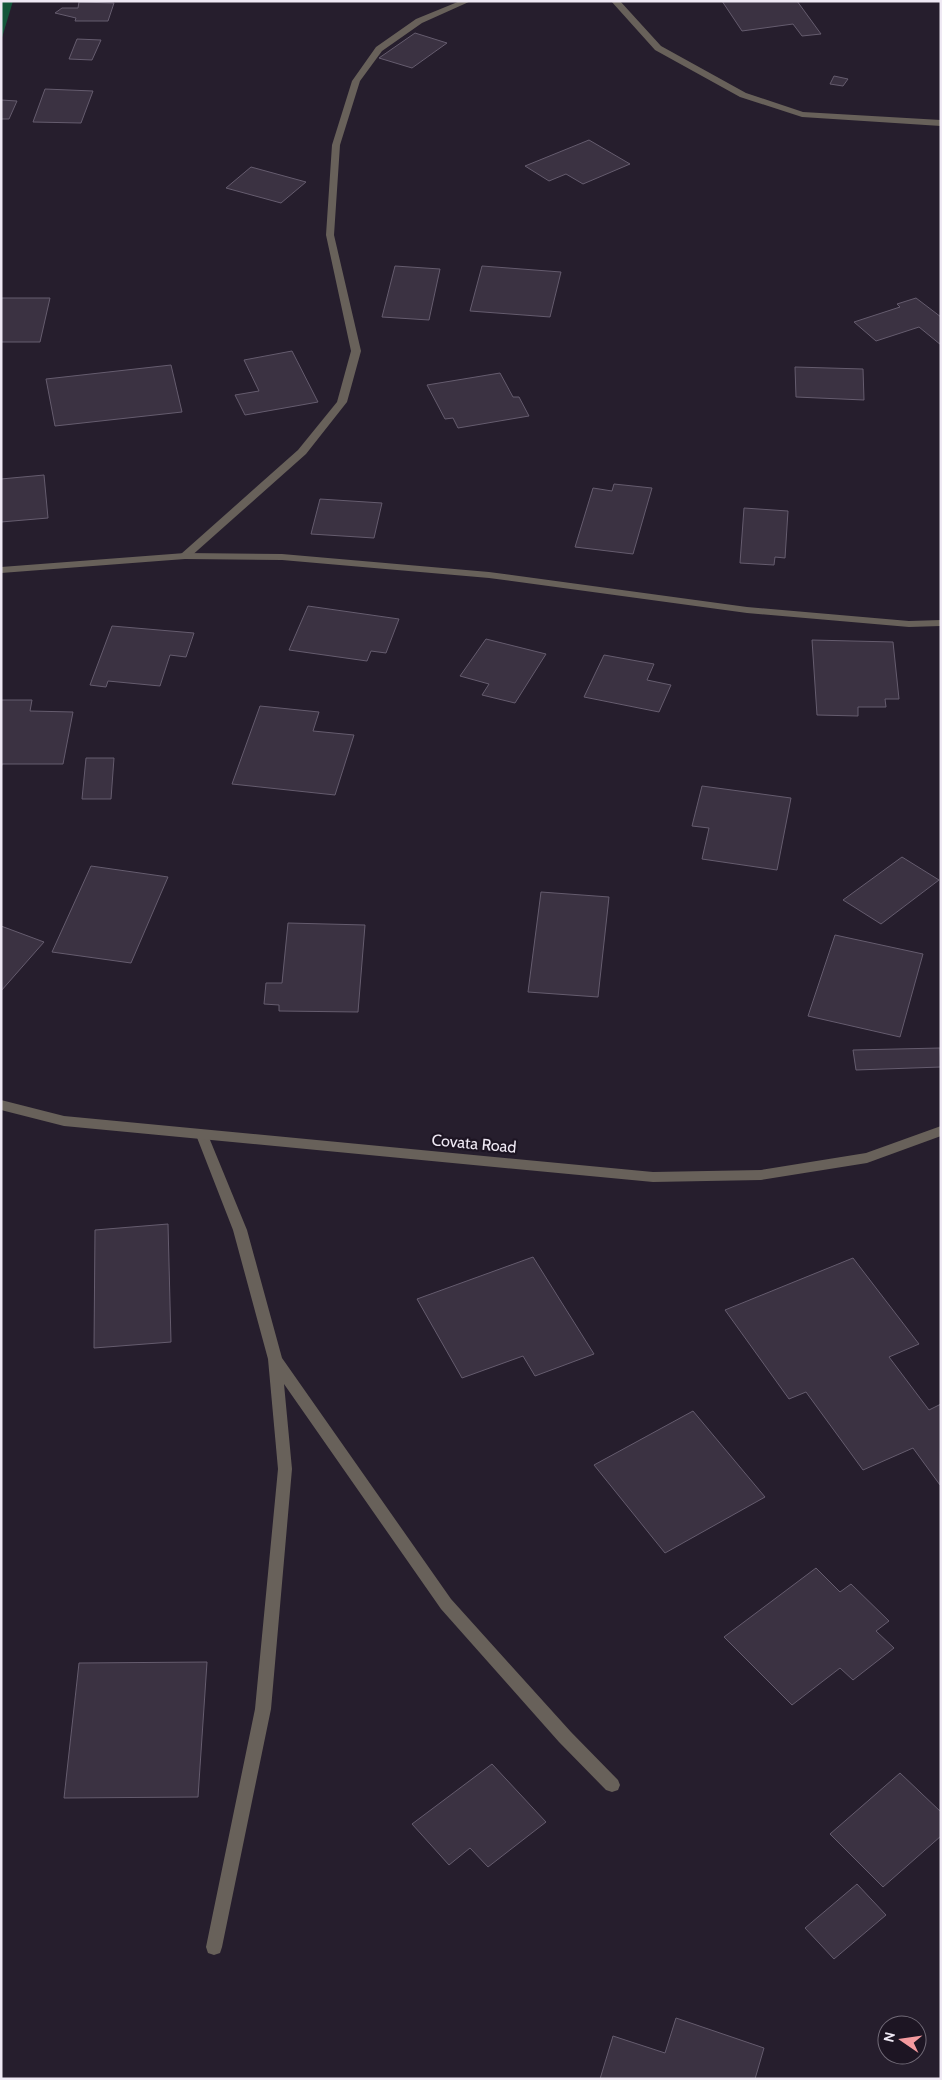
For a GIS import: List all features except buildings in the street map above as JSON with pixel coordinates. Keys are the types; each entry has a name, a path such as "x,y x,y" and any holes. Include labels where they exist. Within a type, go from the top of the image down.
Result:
{"street":[{"path":"185,556 302,452 342,402 356,351 330,235 336,145 356,81 379,49 419,22 468,1"},
{"path":"615,1 658,48 743,95 802,114 941,123"},
{"path":"1,570 185,556 282,557 489,575 747,610 909,624 941,623"},
{"name":"Covata Road","path":"1,1105 64,1121 653,1177 761,1175 867,1158 941,1131"},
{"path":"202,1135 240,1230 275,1359 285,1469 263,1709 214,1947"},
{"path":"275,1359 446,1604 565,1737 612,1785"}],"green space":[{"path":"1,1 13,1 1,41"}]}
